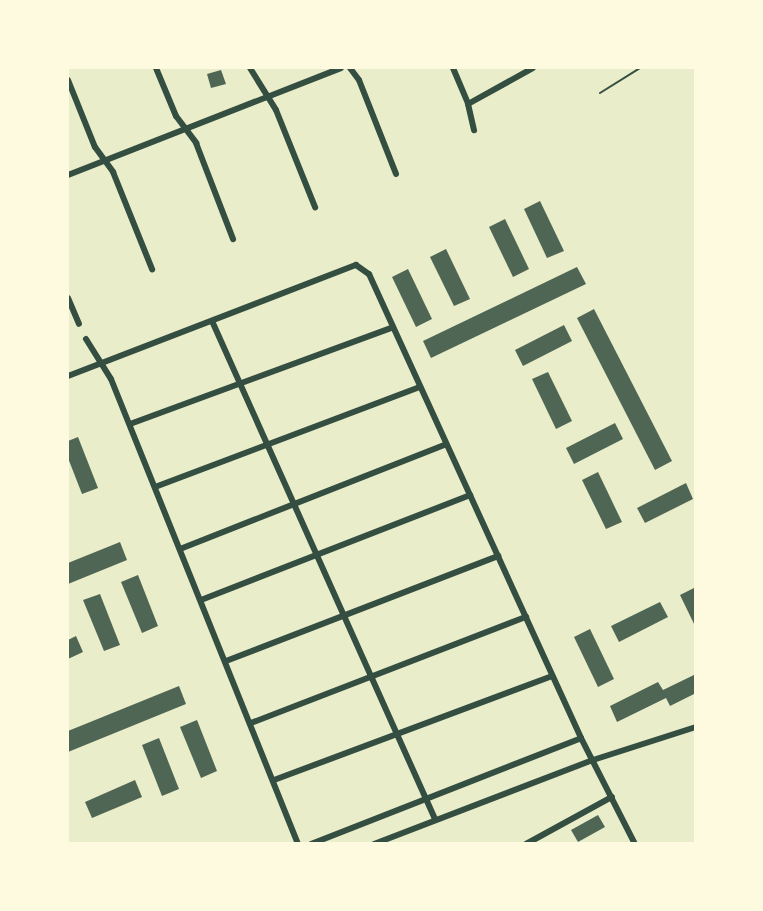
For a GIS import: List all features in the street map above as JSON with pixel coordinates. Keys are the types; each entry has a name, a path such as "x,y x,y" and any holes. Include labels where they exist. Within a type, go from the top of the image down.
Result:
{"street":[{"path":"156,68 185,129 196,143 233,239"},
{"path":"250,68 276,110 315,207"},
{"path":"68,175 341,68"},
{"path":"350,68 359,80 396,174"},
{"path":"453,68 468,104 474,130"},
{"path":"468,104 533,68"},
{"path":"68,80 105,160 113,172 152,269"},
{"path":"68,375 356,265 369,274 552,676 635,843"},
{"path":"68,298 79,324"},
{"path":"212,321 435,819"},
{"path":"130,424 393,327"},
{"path":"86,339 104,362 298,843"},
{"path":"155,487 420,387"},
{"path":"180,549 446,444"},
{"path":"201,600 470,495"},
{"path":"226,661 498,556"},
{"path":"250,723 526,617"},
{"path":"274,780 552,676"},
{"path":"374,843 593,760 696,727"},
{"path":"312,843 581,738"},
{"path":"526,843 612,797"}],"path":[{"path":"600,93 640,68"}],"building":[{"path":"221,70 226,84 211,88 207,74"},
{"path":"540,201 564,251 547,258 524,209"},
{"path":"505,219 529,269 513,277 489,227"},
{"path":"446,249 470,299 454,306 430,257"},
{"path":"577,267 586,284 431,358 423,341"},
{"path":"408,269 432,319 416,327 392,277"},
{"path":"594,309 672,461 655,470 577,318"},
{"path":"564,325 572,341 523,366 515,350"},
{"path":"548,372 572,421 556,429 532,379"},
{"path":"615,423 623,439 574,464 566,448"},
{"path":"78,437 98,488 82,494 68,458 68,441"},
{"path":"598,472 622,522 606,529 582,480"},
{"path":"686,483 693,499 645,523 637,508"},
{"path":"120,542 127,560 68,584 68,563"},
{"path":"138,575 158,626 142,633 121,582"},
{"path":"696,587 696,628 680,595"},
{"path":"100,594 120,645 104,651 83,600"},
{"path":"660,602 668,617 619,642 611,626"},
{"path":"590,629 614,679 598,687 574,637"},
{"path":"76,636 83,652 68,659 68,640"},
{"path":"696,674 696,693 670,706 666,698 617,722 610,706 658,682 663,690"},
{"path":"179,686 186,704 68,752 68,731"},
{"path":"197,720 217,771 201,778 180,727"},
{"path":"159,738 179,789 162,796 142,745"},
{"path":"135,780 142,797 92,818 85,802"},
{"path":"598,815 605,827 578,842 571,830"}]}
